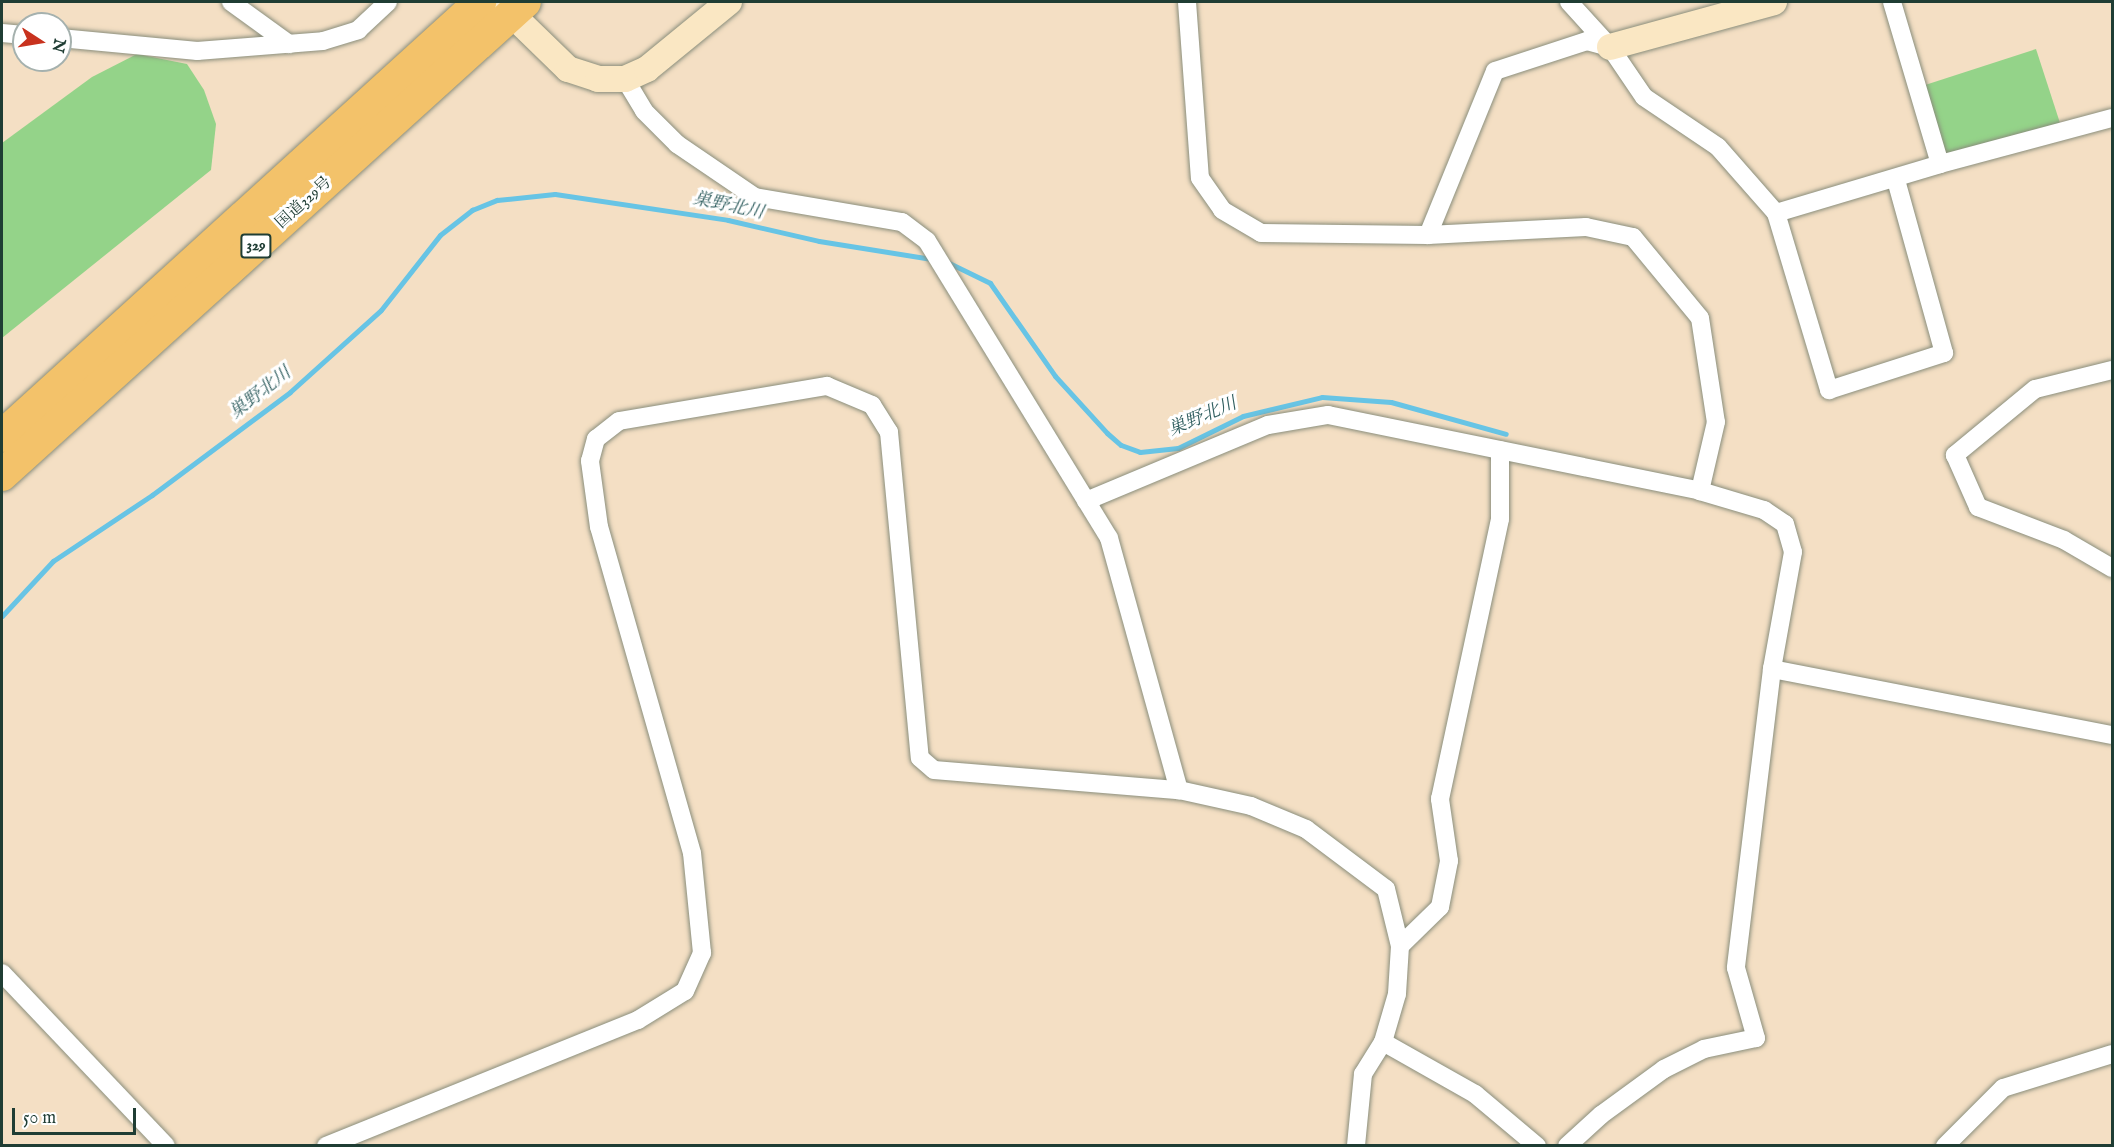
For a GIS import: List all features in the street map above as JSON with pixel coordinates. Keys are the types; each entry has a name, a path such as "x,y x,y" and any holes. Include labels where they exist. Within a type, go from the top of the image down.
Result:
{"highway":[{"name":"国道329号","path":"2,436 480,2"},
{"name":"国道329号","path":"2,475 511,6"}],"street":[{"path":"231,2 289,44"},
{"path":"72,39 197,51 323,41 358,30 388,2"},
{"path":"511,6 568,69 598,80 625,79 667,55 729,2"},
{"path":"1187,2 1200,178 1222,210 1262,233 1428,235 1586,227 1633,237 1700,318 1716,422 1700,491"},
{"path":"1569,2 1610,47 1644,97 1718,147 1776,213 1829,390 1944,353 1896,180"},
{"path":"1428,235 1495,71 1587,41 1610,47 1774,2"},
{"path":"1892,2 1940,164"},
{"path":"625,79 644,111 677,144 755,197 902,222 927,241 1109,538 1179,790"},
{"path":"1776,213 1896,180 1940,164 2112,118"},
{"path":"2112,370 2035,389 1955,455 1978,507 2064,540 2112,568"},
{"path":"326,1146 638,1020 685,991 702,953 692,852 599,528 590,461 597,439 619,421 827,386 872,405 889,432 920,758 934,770 1179,790 1251,806 1306,829 1386,889 1400,946 1397,994 1383,1042 1363,1074 1356,1146"},
{"path":"1086,501 1268,425 1328,415 1700,491 1764,510 1785,524 1793,552 1772,669 1736,968 1756,1038 1704,1050 1664,1069 1601,1115 1567,1146"},
{"path":"1400,946 1440,907 1449,861 1440,799 1500,519 1500,450"},
{"path":"1772,669 2112,735"},
{"path":"2,973 166,1146"},
{"path":"1383,1042 1475,1094 1537,1146"},
{"path":"1945,1146 2002,1088 2112,1054"}],"green space":[{"path":"2036,49 2060,124 1947,161 1923,86"},
{"path":"137,54 187,64 204,90 216,124 211,170 2,338 2,143 92,77"}],"waterway":[{"name":"巣野北川","path":"2,616 53,561 152,495 290,392 381,310 440,235 472,210 497,200 555,194 728,220 819,241 932,259"},
{"name":"巣野北川","path":"947,262 990,283 1055,376 1107,433 1121,445 1140,452 1178,448 1243,416 1322,397 1391,402 1506,434"}]}
